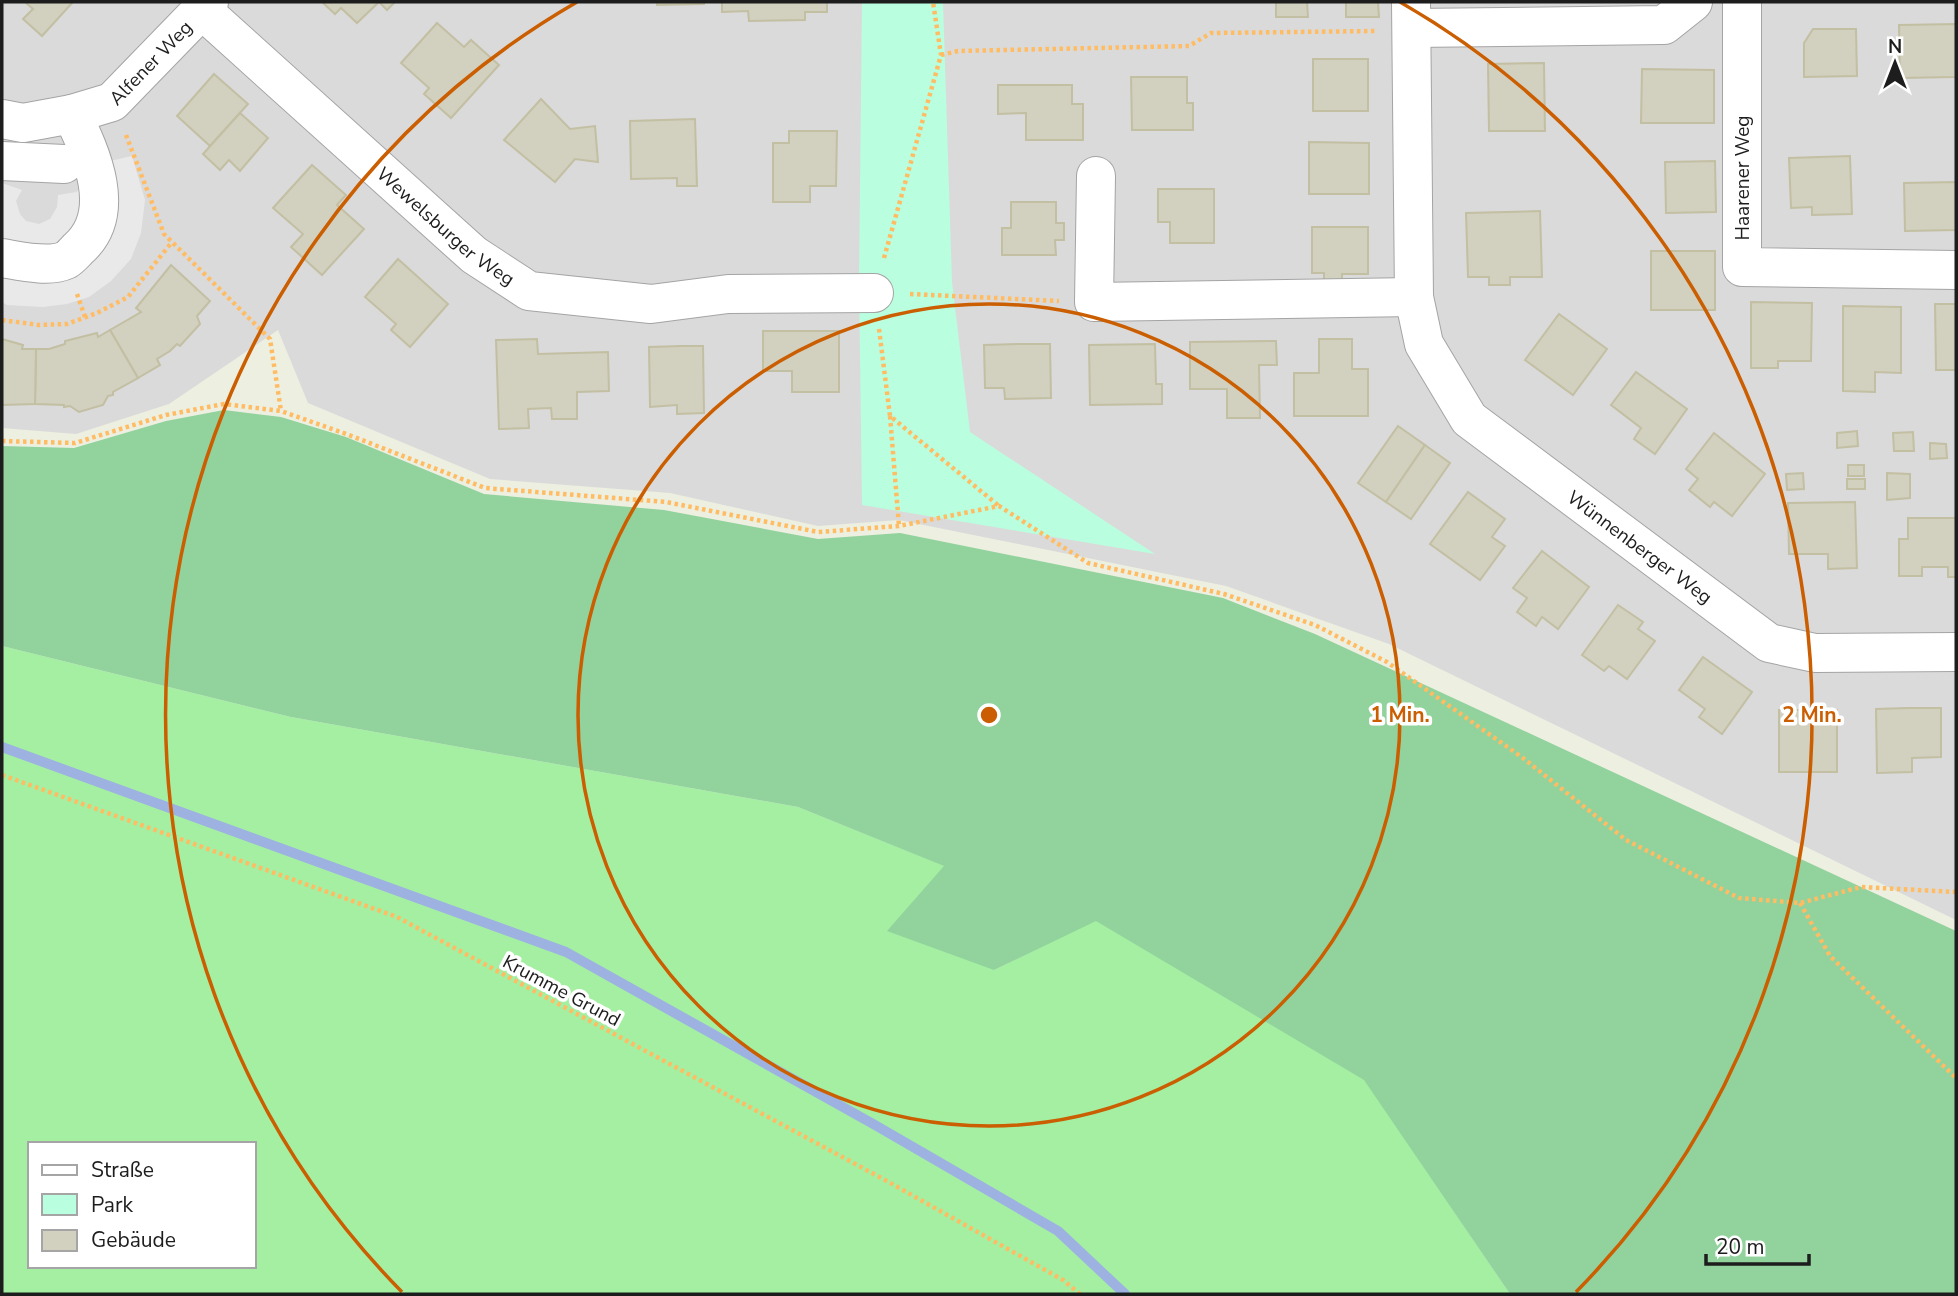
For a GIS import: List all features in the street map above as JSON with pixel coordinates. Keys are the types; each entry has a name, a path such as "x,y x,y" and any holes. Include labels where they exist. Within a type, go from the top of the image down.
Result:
{"street":[{"path":"1412,15 1664,25 1693,2"},
{"name":"Haarener Weg","path":"1742,2 1742,267 1956,270"},
{"name":"Alfener Weg","path":"2,119 23,123 72,114 112,102 206,6"},
{"name":"Wewelsburger Weg","path":"206,6 474,256 529,291 651,304 728,294 874,293"},
{"name":"Wünnenberger Weg","path":"1412,15 1414,297 1424,344 1469,419 1769,643 1815,653 1956,652"},
{"path":"2,258 35,264 66,260 89,239 99,210 99,180 88,146 72,114"},
{"path":"2,161 64,164"},
{"path":"1096,176 1094,302 1414,297"}],"path":[{"path":"899,526 890,416 874,293 941,55 933,2"},
{"path":"941,55 958,51 1189,46 1211,33 1370,32 1412,15"},
{"path":"112,102 132,147 164,234 270,339 281,411"},
{"path":"2,320 39,325 67,324 97,313 128,297 172,242"},
{"path":"874,293 1094,302"},
{"path":"2,441 75,443 166,415 224,404 281,411 485,488 666,502 818,532 899,526 999,506"},
{"path":"890,416 999,506 1088,563 1224,594 1315,625 1398,670 1523,758 1626,840 1739,898 1800,903 1861,887 1956,892"},
{"name":"Krumme Grund","path":"2,775 397,917 885,1180 1063,1280 1080,1294"},
{"path":"1800,903 1830,957 1956,1078"}],"shaded area":[{"path":"2,2 1956,2 1956,920 1389,644 1226,586 899,520 818,526 670,493 490,479 308,403 278,330 169,404 76,434 2,428"},
{"path":"132,156 145,200 141,233 131,259 111,281 89,297 67,304 43,307 7,305 2,302 2,183 22,190 16,201 20,214 26,221 39,224 50,219 57,207 58,195 76,192 110,161"}],"green space":[{"path":"862,2 943,2 952,282 970,432 1155,554 862,505 859,281"},
{"path":"224,410 281,417 346,437 484,494 664,510 818,539 900,533 1223,598 1315,634 1956,931 1956,1294 1510,1294 1364,1080 1096,921 994,970 887,931 944,866 798,807 291,717 2,646 2,446 74,448 166,421"},
{"path":"2,646 291,717 798,807 945,866 994,970 1096,920 1365,1080 1510,1294 2,1294"}],"building":[{"path":"25,2 73,2 42,36 23,19 33,9"},
{"path":"322,2 379,2 357,23 341,8 335,14"},
{"path":"379,2 395,2 387,10"},
{"path":"657,2 704,2 704,4 657,5"},
{"path":"722,2 827,2 827,12 805,12 805,20 749,21 748,11 722,12"},
{"path":"1276,2 1307,2 1308,17 1276,17"},
{"path":"1346,2 1378,2 1379,17 1346,17"},
{"path":"437,23 464,47 471,40 499,65 451,118 424,94 429,88 401,63"},
{"path":"1956,24 1956,77 1900,78 1899,25"},
{"path":"1813,29 1856,29 1857,76 1804,77 1804,43"},
{"path":"1313,59 1368,59 1368,111 1313,111"},
{"path":"1544,63 1545,131 1489,131 1488,64"},
{"path":"1642,69 1714,70 1714,123 1641,123"},
{"path":"214,74 248,104 210,146 177,116"},
{"path":"1131,77 1187,77 1187,103 1193,103 1193,130 1132,130"},
{"path":"998,85 1072,85 1072,104 1083,104 1083,140 1026,140 1026,113 998,114"},
{"path":"541,99 570,129 595,126 598,162 575,159 555,182 504,140"},
{"path":"240,113 268,138 240,171 229,160 220,170 203,154"},
{"path":"695,119 697,186 677,186 677,178 631,179 630,121"},
{"path":"789,131 837,131 836,186 810,186 810,202 773,202 773,143 789,143"},
{"path":"1309,142 1369,143 1369,194 1309,194"},
{"path":"1850,156 1852,214 1812,215 1812,207 1791,208 1789,158"},
{"path":"1715,161 1716,212 1666,213 1665,162"},
{"path":"312,165 346,195 337,205 364,229 322,275 291,247 303,234 273,208"},
{"path":"1956,182 1956,230 1905,231 1904,183"},
{"path":"1158,189 1214,189 1214,243 1170,243 1170,222 1158,222"},
{"path":"1011,202 1056,202 1056,223 1064,223 1064,240 1055,240 1056,255 1002,255 1002,228 1011,228"},
{"path":"1540,211 1542,277 1510,277 1510,285 1489,285 1489,277 1468,277 1466,213"},
{"path":"1312,227 1368,227 1368,274 1342,274 1342,283 1324,283 1324,273 1312,273"},
{"path":"1651,251 1715,251 1715,310 1651,310"},
{"path":"398,259 448,304 410,347 391,330 396,324 365,297"},
{"path":"171,265 210,301 197,316 200,324 180,346 177,344 157,359 160,365 138,378 110,330 141,312 136,308"},
{"path":"1751,302 1812,303 1811,361 1778,361 1778,368 1751,368"},
{"path":"1935,304 1956,304 1956,370 1936,370"},
{"path":"1843,306 1901,307 1901,373 1875,372 1875,392 1843,391"},
{"path":"1559,314 1607,349 1573,395 1525,360"},
{"path":"110,330 138,378 113,392 103,405 79,412 70,406 35,404 36,349 49,349 65,344 65,341 97,333 98,337"},
{"path":"763,331 839,331 839,392 792,392 792,371 763,371"},
{"path":"2,339 23,345 22,349 36,349 35,404 2,405"},
{"path":"537,339 538,354 608,352 609,391 577,392 577,419 552,419 551,408 528,409 529,428 499,429 496,340"},
{"path":"1319,339 1352,339 1352,369 1368,369 1368,416 1294,416 1294,373 1319,373"},
{"path":"1276,341 1277,365 1259,365 1260,418 1227,418 1227,389 1190,389 1190,342"},
{"path":"1050,344 1051,398 1005,399 1004,388 985,388 984,345"},
{"path":"1155,344 1156,384 1162,384 1162,404 1090,405 1089,345"},
{"path":"703,346 704,413 677,414 677,405 650,407 649,347"},
{"path":"1636,372 1687,409 1655,454 1634,439 1641,428 1611,405"},
{"path":"1398,426 1425,445 1386,502 1358,483"},
{"path":"1857,431 1858,446 1837,448 1837,433"},
{"path":"1913,432 1914,451 1894,451 1893,433"},
{"path":"1714,433 1765,474 1732,516 1714,502 1710,507 1689,490 1698,479 1686,469"},
{"path":"1930,443 1946,444 1947,458 1930,459"},
{"path":"1425,445 1450,463 1411,519 1386,502"},
{"path":"1848,465 1864,465 1864,476 1848,476"},
{"path":"1803,473 1804,489 1787,490 1786,474"},
{"path":"1887,473 1910,474 1910,498 1887,500"},
{"path":"1847,479 1865,479 1865,489 1847,489"},
{"path":"1468,492 1505,519 1492,537 1505,546 1480,580 1430,544"},
{"path":"1855,502 1857,568 1828,569 1828,554 1789,554 1788,503"},
{"path":"1908,518 1956,518 1956,577 1948,577 1948,567 1922,567 1922,576 1899,576 1899,539 1908,539"},
{"path":"1542,551 1589,587 1558,629 1542,617 1536,626 1517,612 1527,598 1513,588"},
{"path":"1618,605 1643,622 1638,629 1655,641 1627,679 1609,666 1604,671 1582,655"},
{"path":"1703,657 1752,692 1722,734 1699,717 1705,709 1679,690"},
{"path":"1941,708 1941,757 1912,758 1912,772 1877,773 1876,709"},
{"path":"1779,710 1837,710 1837,772 1779,772"}],"waterway":[{"path":"2,747 566,952 1058,1231 1125,1294"}]}
